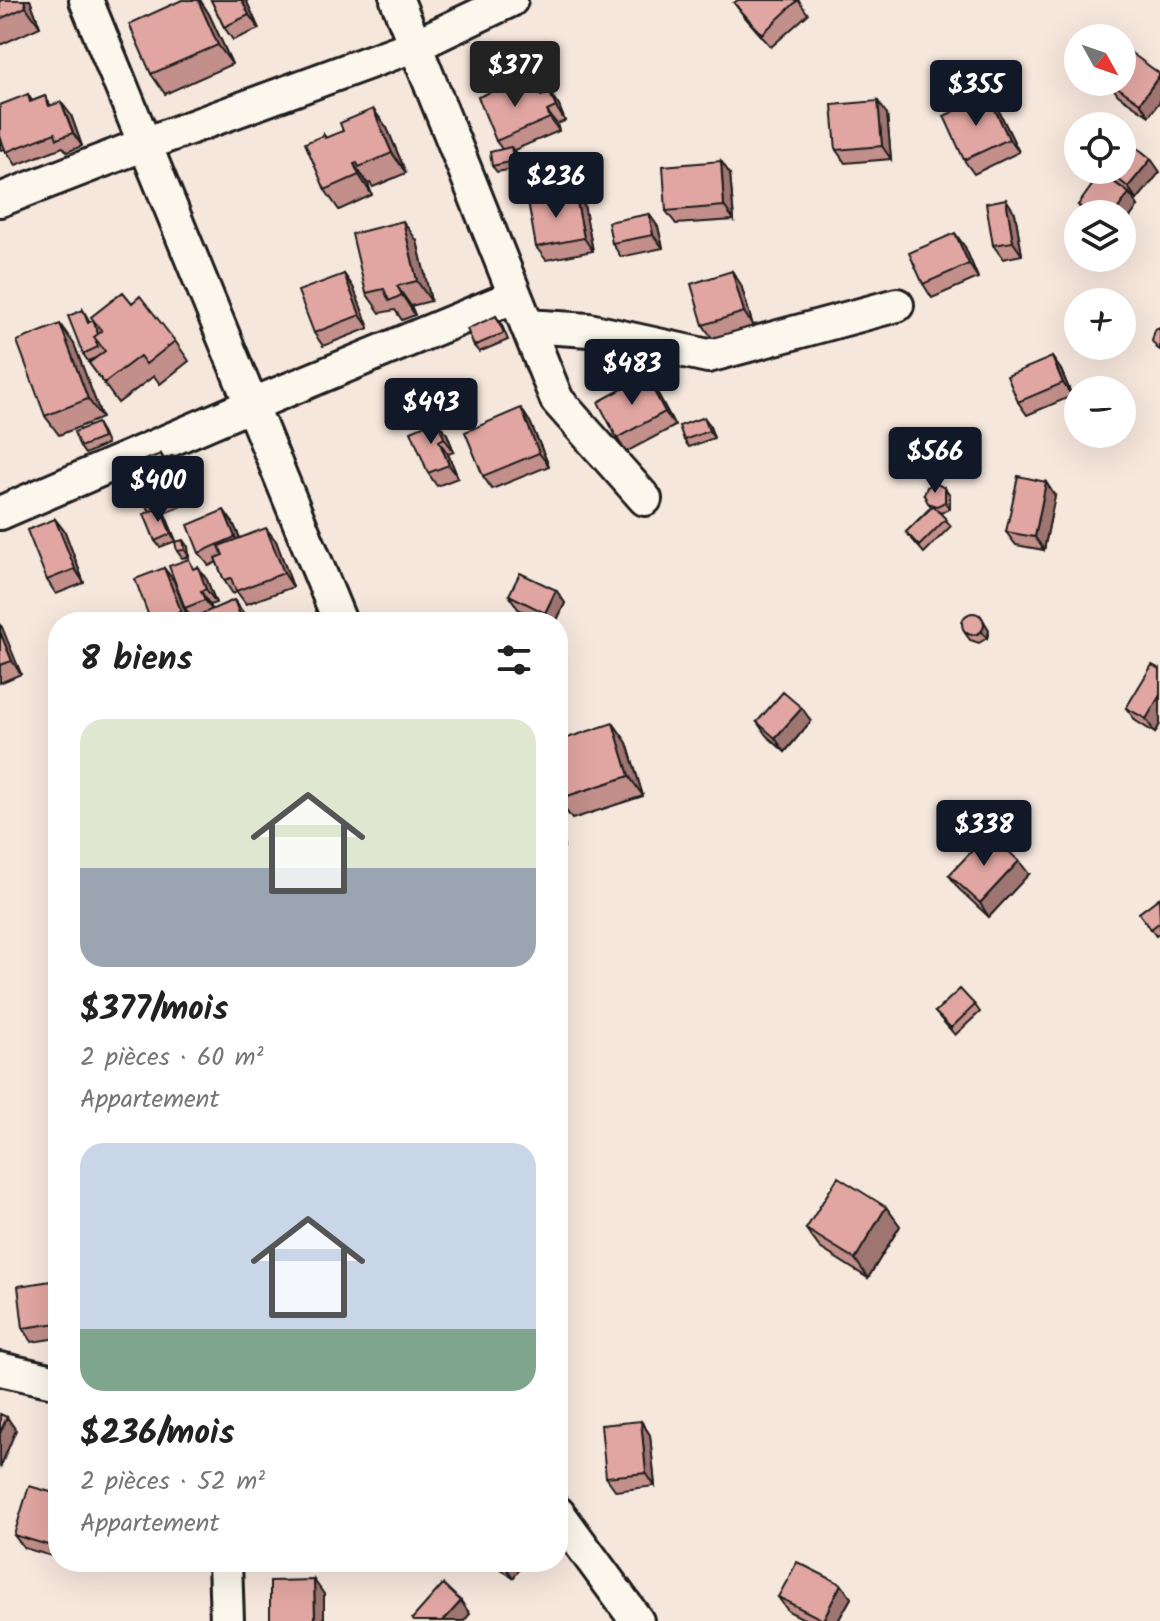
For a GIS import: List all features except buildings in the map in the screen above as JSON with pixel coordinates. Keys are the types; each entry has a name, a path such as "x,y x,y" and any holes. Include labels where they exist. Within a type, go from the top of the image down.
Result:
{"street":[{"path":"86,0 336,612"},
{"path":"397,0 557,400 645,499"},
{"path":"0,200 416,45 511,0"},
{"path":"5,516 251,405 515,296"},
{"path":"527,326 589,330 708,356 897,305"},
{"path":"0,1369 48,1380"},
{"path":"568,1527 637,1621"},
{"path":"225,1572 227,1621"}]}
